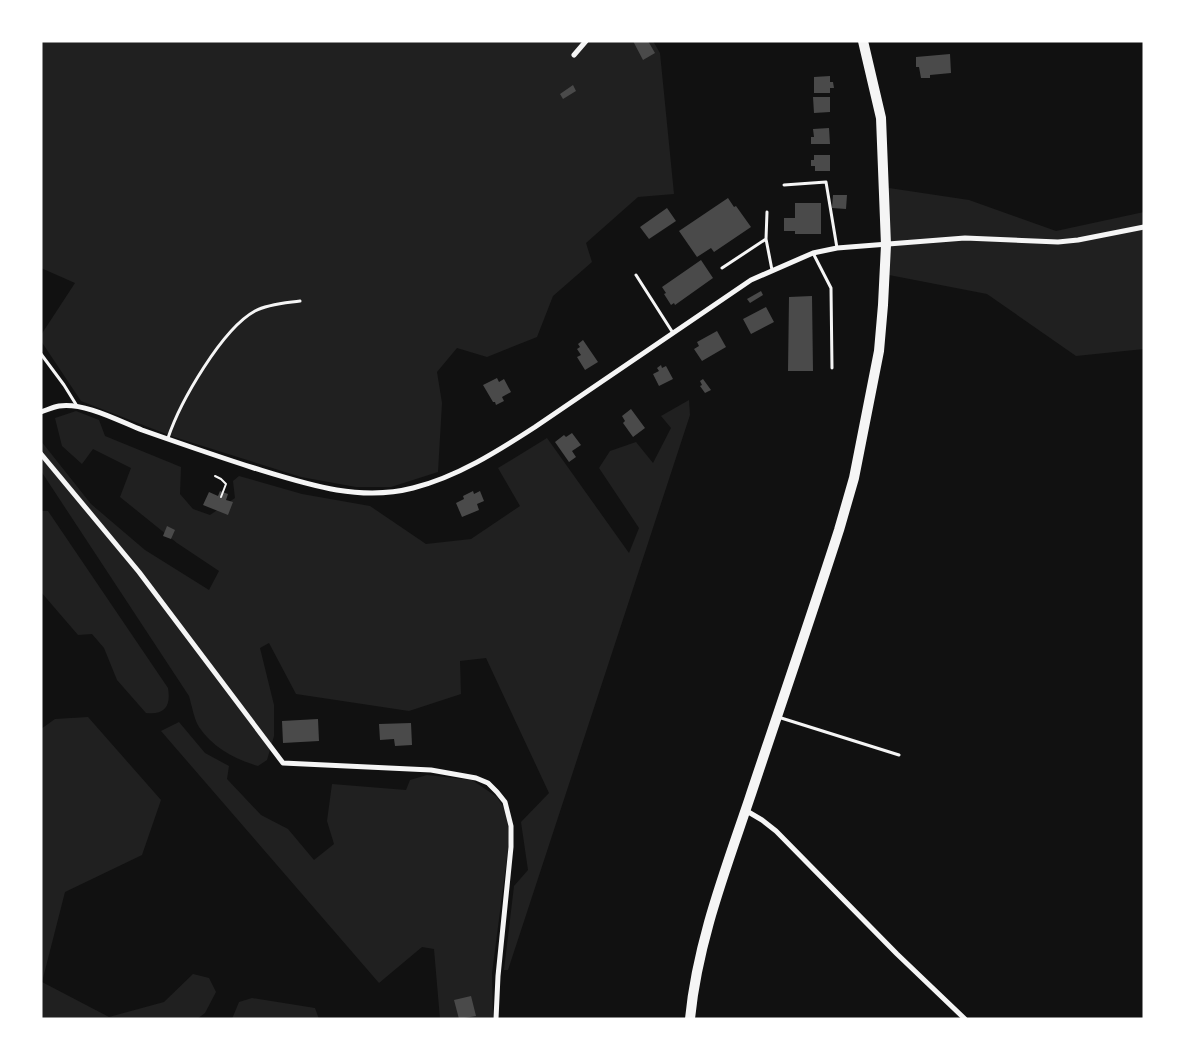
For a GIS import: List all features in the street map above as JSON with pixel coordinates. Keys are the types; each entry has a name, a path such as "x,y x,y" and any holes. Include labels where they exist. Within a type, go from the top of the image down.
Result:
{"main road":[{"path":"690,1019 692,996 704,942 745,810 834,548 854,478 879,351 886,245 881,118 863,41"}],"street":[{"path":"574,55 586,41"},
{"path":"41,412 58,406 77,406 183,446 309,485 360,493 386,493 437,481 506,446 536,428 751,280 813,253 837,248 965,238 1058,242 1144,227"},
{"path":"41,454 139,572 283,763 440,771 476,778 488,784 497,792 507,806 511,826 511,847 498,976 496,1019"},
{"path":"745,810 776,831 897,954 965,1019"}],"lane":[{"path":"784,185 826,182 837,248"},
{"path":"767,212 766,239 772,270"},
{"path":"722,268 766,239"},
{"path":"813,253 831,288 832,368"},
{"path":"636,275 673,333"},
{"path":"167,439 181,404 203,369 238,324 257,310 300,302"},
{"path":"41,354 77,406"},
{"path":"777,717 899,754"}],"path":[{"path":"215,476 222,479 226,484 221,497"}],"shaded area":[{"path":"41,41 653,41 660,53 674,194 638,197 586,243 592,262 553,296 537,337 487,357 457,348 437,372 442,403 438,472 391,487 356,487 301,477 174,437 81,401 41,341 41,335 75,283 41,268"},
{"path":"889,188 969,200 1056,231 1144,212 1144,349 1076,356 987,294 889,275"},
{"path":"689,400 690,415 508,970 504,970 514,886 528,870 521,822 549,793 486,658 460,661 461,694 409,711 296,694 269,643 260,648 274,705 274,736 267,760 258,766 241,760 218,747 199,727 189,696 41,471 41,441 91,504 145,550 209,590 219,571 177,543 120,497 131,468 93,449 82,464 62,446 55,418 76,411 99,420 105,436 181,467 180,494 193,509 210,515 235,498 233,481 239,476 302,494 370,506 426,544 471,539 520,506 498,468 547,438 629,553 639,528 599,468 610,451 636,442 653,463 671,428 661,416"},
{"path":"41,511 48,511 168,688 167,704 162,711 146,713 117,680 104,648 92,634 78,635 41,592"},
{"path":"88,717 161,800 142,855 65,892 42,982 109,1017 164,1002 193,974 209,978 216,992 205,1013 197,1019 41,1019 41,729 55,719"},
{"path":"179,722 205,753 229,766 227,779 261,815 288,829 314,860 334,844 327,821 332,784 406,790 410,780 427,775 472,780 497,797 507,813 509,842 492,973 493,1019 440,1019 434,949 422,947 379,983 161,731"},
{"path":"252,998 315,1008 319,1019 232,1019 239,1002"}],"building":[{"path":"633,41 648,41 655,53 643,60"},
{"path":"950,54 951,73 921,78 919,67 916,67 916,57"},
{"path":"830,76 830,82 833,82 834,88 830,88 830,93 814,93 814,77"},
{"path":"573,85 576,91 563,99 560,94"},
{"path":"813,97 830,97 830,112 814,113"},
{"path":"829,128 830,144 811,144 811,137 814,137 813,129"},
{"path":"814,155 830,155 830,171 815,171 815,166 811,166 811,160 814,160"},
{"path":"833,195 847,195 846,209 832,208"},
{"path":"728,198 751,227 714,252 711,248 697,257 679,231"},
{"path":"795,203 821,203 821,234 795,234 795,231 784,231 784,218 795,218"},
{"path":"667,208 676,221 649,239 640,227"},
{"path":"701,260 713,278 675,305 674,303 671,305 662,287"},
{"path":"761,291 763,295 750,303 747,299"},
{"path":"812,296 813,371 788,371 789,297"},
{"path":"766,307 774,322 751,334 743,319"},
{"path":"717,331 726,347 702,361 694,349 699,346 697,342"},
{"path":"583,340 598,362 585,370 577,357 581,355 577,349 580,347 578,344"},
{"path":"661,365 662,368 666,366 673,379 659,386 653,374 659,371 657,368"},
{"path":"497,378 499,382 504,379 511,392 502,397 504,401 496,405 483,385"},
{"path":"703,379 711,390 705,393 700,386 702,385 700,381"},
{"path":"631,409 645,428 633,437 623,423 625,421 622,416"},
{"path":"572,433 581,445 572,451 576,457 569,462 555,442 564,435 566,437"},
{"path":"220,491 228,494 226,500 233,502 228,515 203,505 209,492 218,496"},
{"path":"473,491 474,494 480,491 484,501 477,504 479,510 462,517 456,503 464,499 463,496"},
{"path":"167,526 175,530 171,539 163,536"},
{"path":"318,719 319,741 283,743 282,721"},
{"path":"411,723 412,745 395,746 394,739 380,740 379,724"},
{"path":"471,996 476,1016 459,1019 454,1000"}]}
